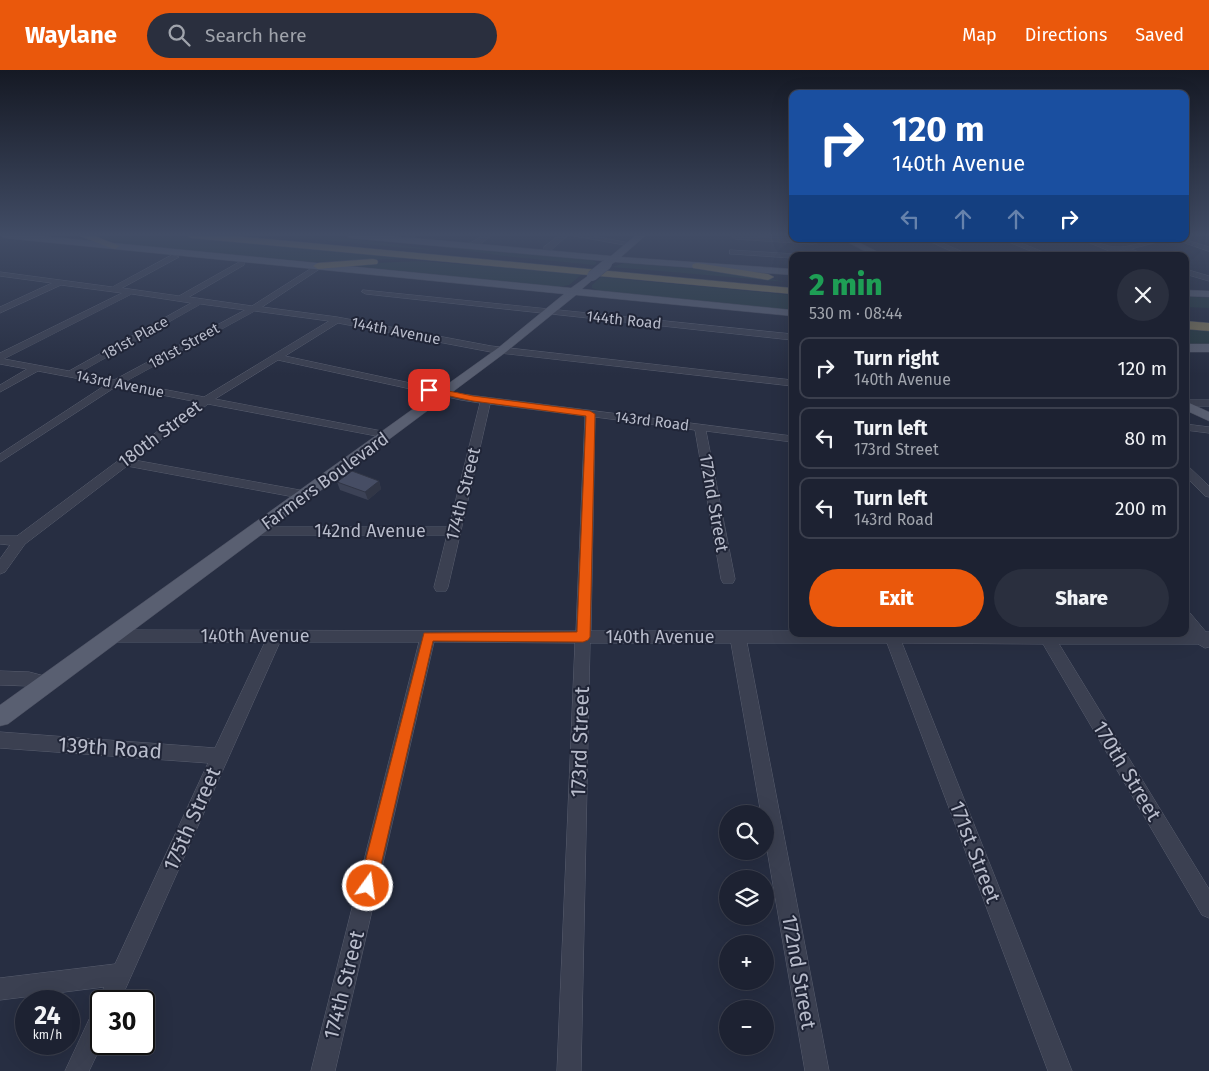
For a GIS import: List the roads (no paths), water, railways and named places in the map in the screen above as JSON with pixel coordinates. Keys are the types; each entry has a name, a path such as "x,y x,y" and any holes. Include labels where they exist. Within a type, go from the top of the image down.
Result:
{"highway":[{"path":"699,282 789,291"},
{"path":"739,282 789,286"},
{"path":"1189,319 1209,320"},
{"path":"1189,325 1209,327"}],"main road":[{"path":"479,282 789,312"},
{"name":"Farmers Boulevard","path":"0,717 445,393 502,350 585,282"},
{"path":"1189,293 1209,294"},
{"path":"1189,348 1209,348"},
{"path":"1189,406 1209,416"}],"street":[{"path":"0,310 61,282"},
{"name":"144th Avenue","path":"61,282 337,320 502,350 789,383"},
{"path":"114,289 128,282"},
{"name":"181st Place","path":"182,298 210,282"},
{"name":"181st Street","path":"0,459 116,383 253,309 294,282"},
{"path":"0,357 130,292"},
{"name":"144th Road","path":"366,292 789,337"},
{"name":"181st Place","path":"70,375 200,301"},
{"name":"180th Street","path":"0,569 20,541 122,462 205,401 337,320"},
{"name":"143rd Road","path":"277,357 486,400 789,440"},
{"name":"143rd Avenue","path":"0,361 387,435"},
{"path":"0,389 36,368"},
{"name":"174th Street","path":"441,587 486,400"},
{"path":"1189,404 1209,403"},
{"name":"173rd Street","path":"569,1071 590,414"},
{"name":"172nd Street","path":"700,428 728,579"},
{"path":"1189,428 1209,430"},
{"path":"122,462 305,495"},
{"path":"1189,473 1209,493"},
{"name":"142nd Avenue","path":"256,531 454,531"},
{"path":"0,540 20,541"},
{"path":"1189,621 1207,641"},
{"name":"140th Avenue","path":"112,636 815,637"},
{"name":"175th Street","path":"115,990 275,636"},
{"name":"174th Street","path":"323,1071 428,637"},
{"name":"171st Street","path":"892,637 1060,1071"},
{"name":"170th Street","path":"1047,637 1209,908"},
{"name":"140th Avenue","path":"1078,637 1207,641"},
{"name":"172nd Street","path":"738,638 817,1071"},
{"path":"0,678 29,679 46,683"},
{"name":"139th Road","path":"0,740 221,756"},
{"path":"0,989 122,974"},
{"path":"77,1071 90,1043"}]}
